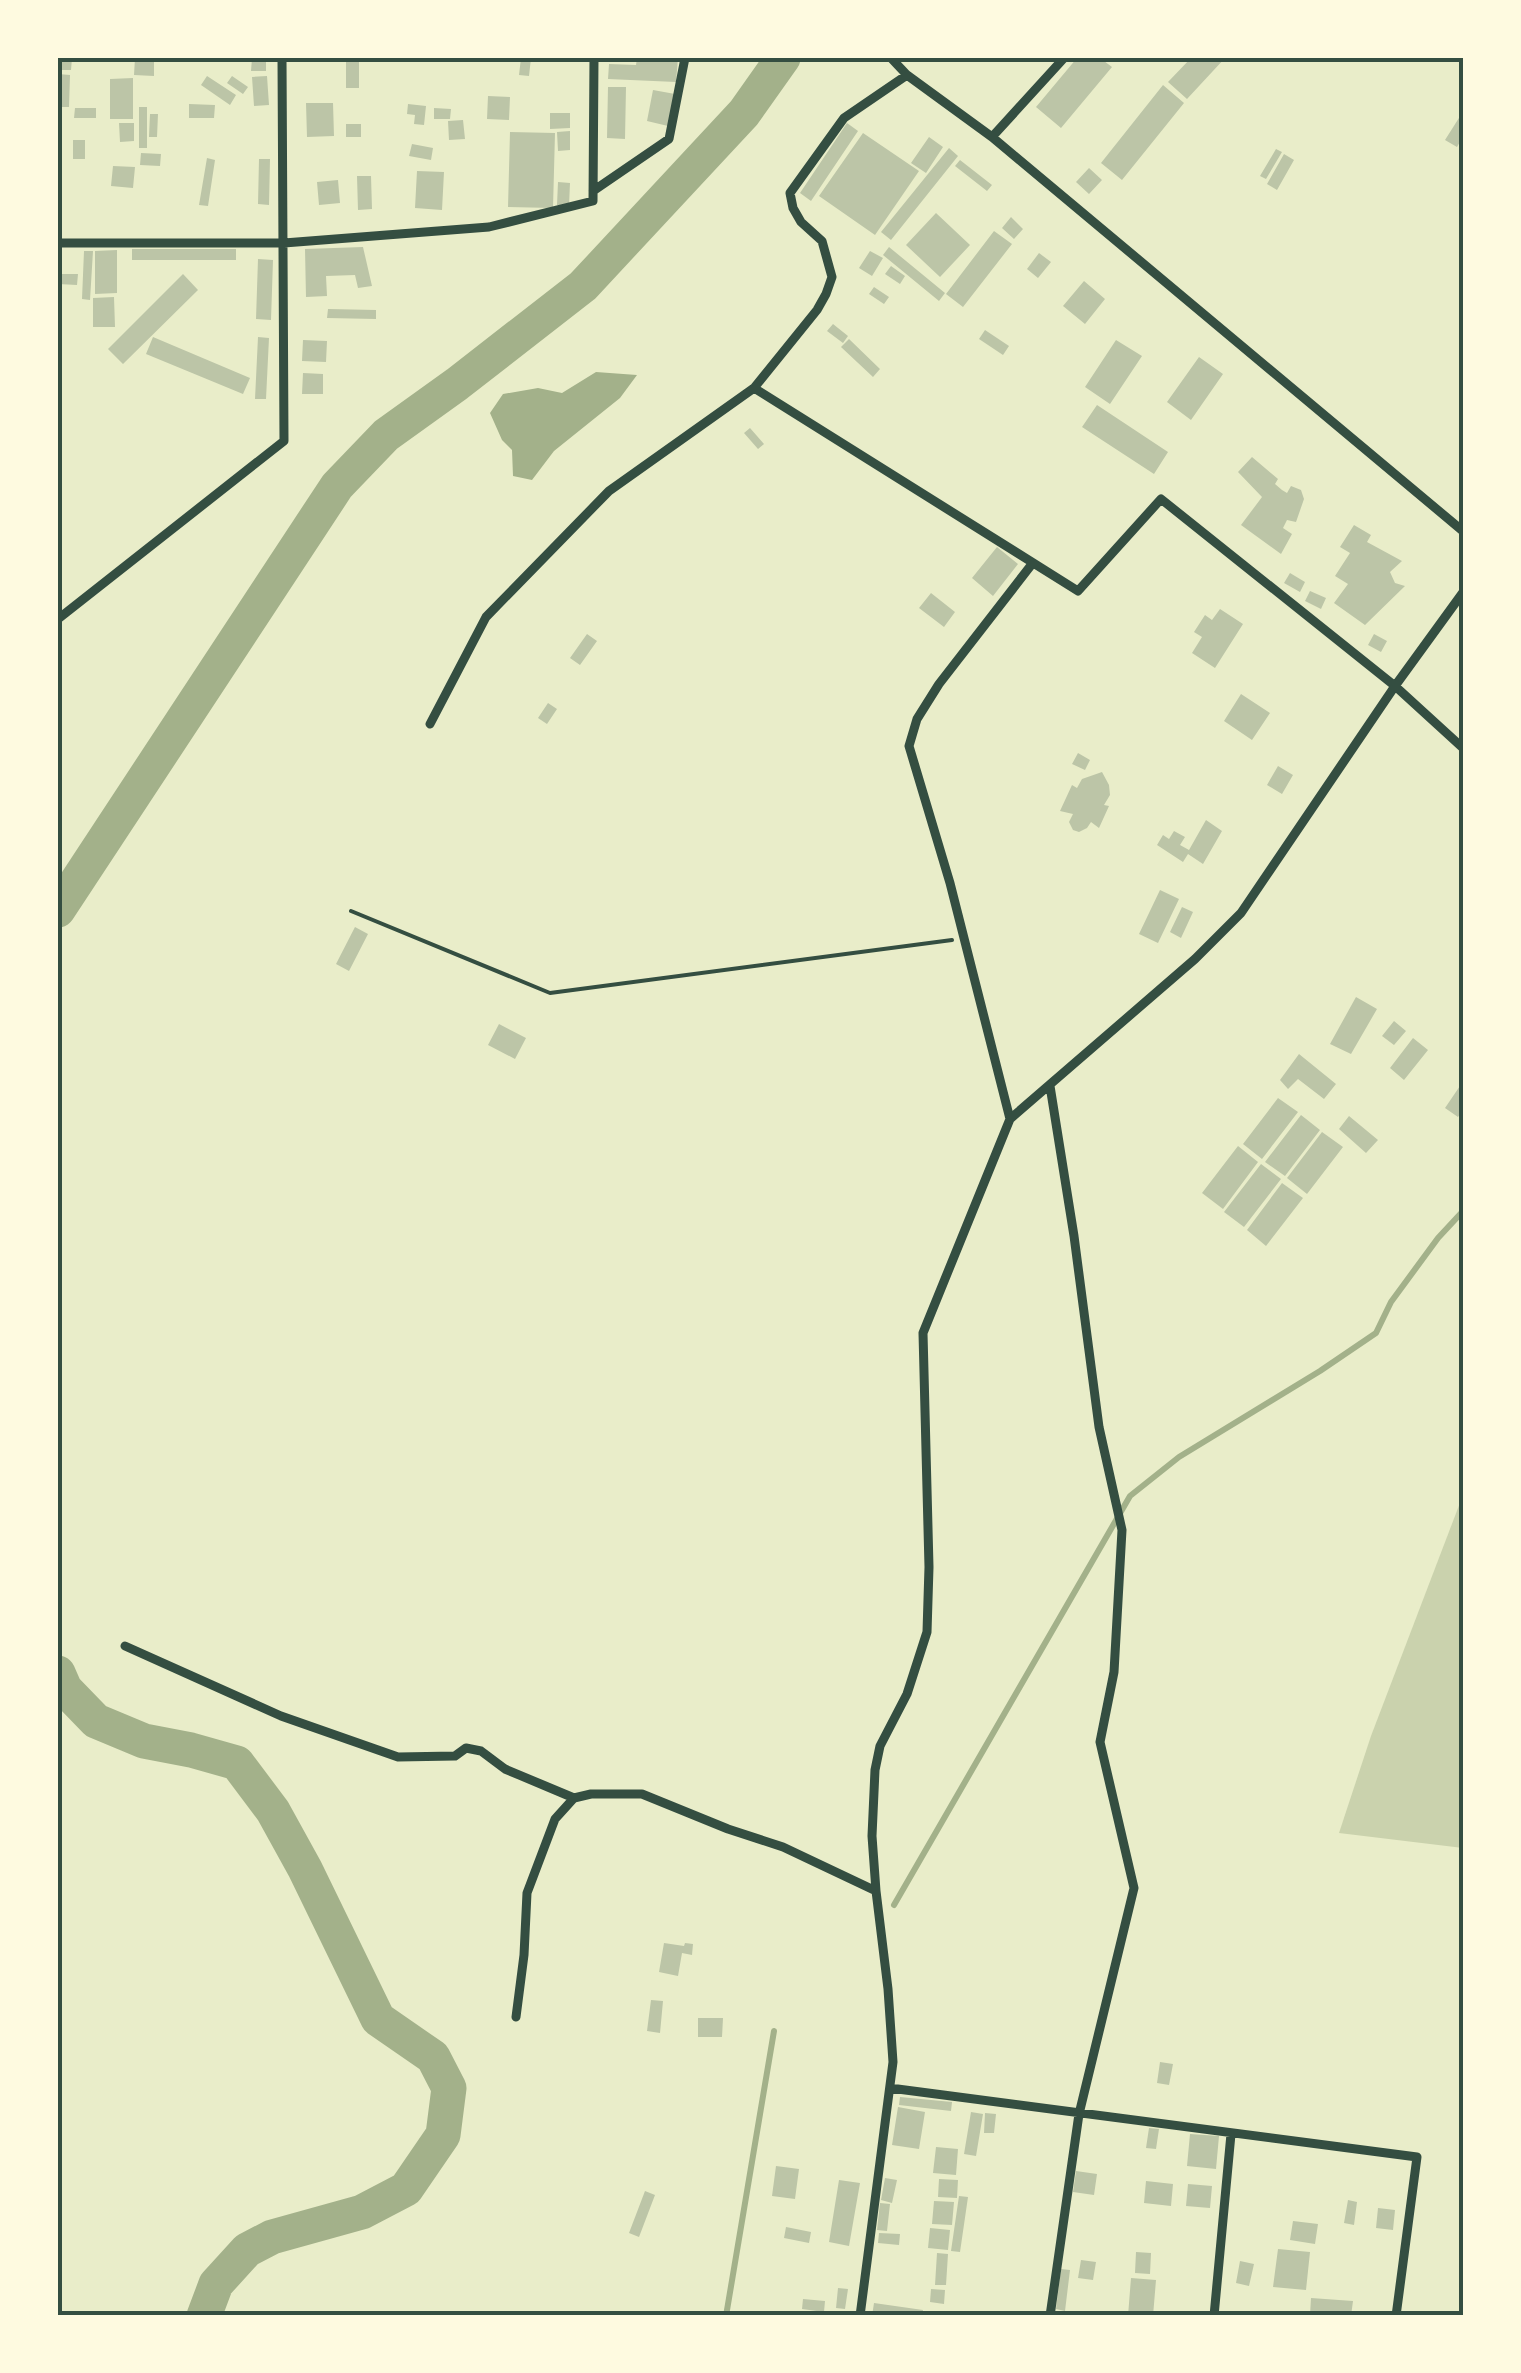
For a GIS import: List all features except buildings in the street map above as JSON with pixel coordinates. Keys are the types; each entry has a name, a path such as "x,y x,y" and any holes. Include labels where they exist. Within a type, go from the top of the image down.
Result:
{"street":[{"path":"58,619 284,441 282,58"},
{"path":"58,243 284,243 489,228 593,201 594,58"},
{"path":"593,191 669,139 686,58"},
{"path":"892,58 907,75 992,137 1464,532"},
{"path":"992,137 1064,58"},
{"path":"430,724 486,617 609,491 754,388 818,310 832,278 822,241 801,222 790,193 844,118 907,75"},
{"path":"754,388 1078,591 1162,500 1395,686 1464,750"},
{"path":"1010,1120 950,883 909,746 917,719 939,684 1032,564"},
{"path":"860,2316 893,2062 872,1836 876,1770 880,1746 907,1694 927,1632 923,1333 1010,1120 1241,913 1464,591"},
{"path":"1050,1086 1099,1427 1122,1530 1114,1672 1100,1742 1134,1888 1079,2114 1050,2316"},
{"path":"125,1646 282,1716 398,1757 440,1758 454,1756 466,1748 574,1798"},
{"path":"516,2017 527,1893 555,1819 574,1798 590,1794 642,1794 783,1847 876,1891"},
{"path":"890,2088 1417,2158 1396,2316"},
{"path":"1214,2316 1231,2134"}],"path":[{"path":"351,910 550,992 964,938"}],"shaded area":[{"path":"596,372 637,375 620,398 554,451 532,480 513,476 512,450 502,440 490,413 503,394 538,388 562,393"},
{"path":"1463,1495 1463,1848 1339,1833 1371,1736"}],"waterway":[{"path":"58,910 337,486 386,435 583,286 744,113 783,58"},
{"path":"894,1905 1130,1496 1179,1457 1376,1333 1391,1302 1464,1210"},
{"path":"58,1673 65,1689 96,1721 144,1741 237,1763 273,1811 305,1869 378,2019 433,2057 449,2088 443,2135 406,2189 362,2212 272,2237 247,2250 216,2284 204,2316"},
{"path":"726,2316 774,2031"}]}
